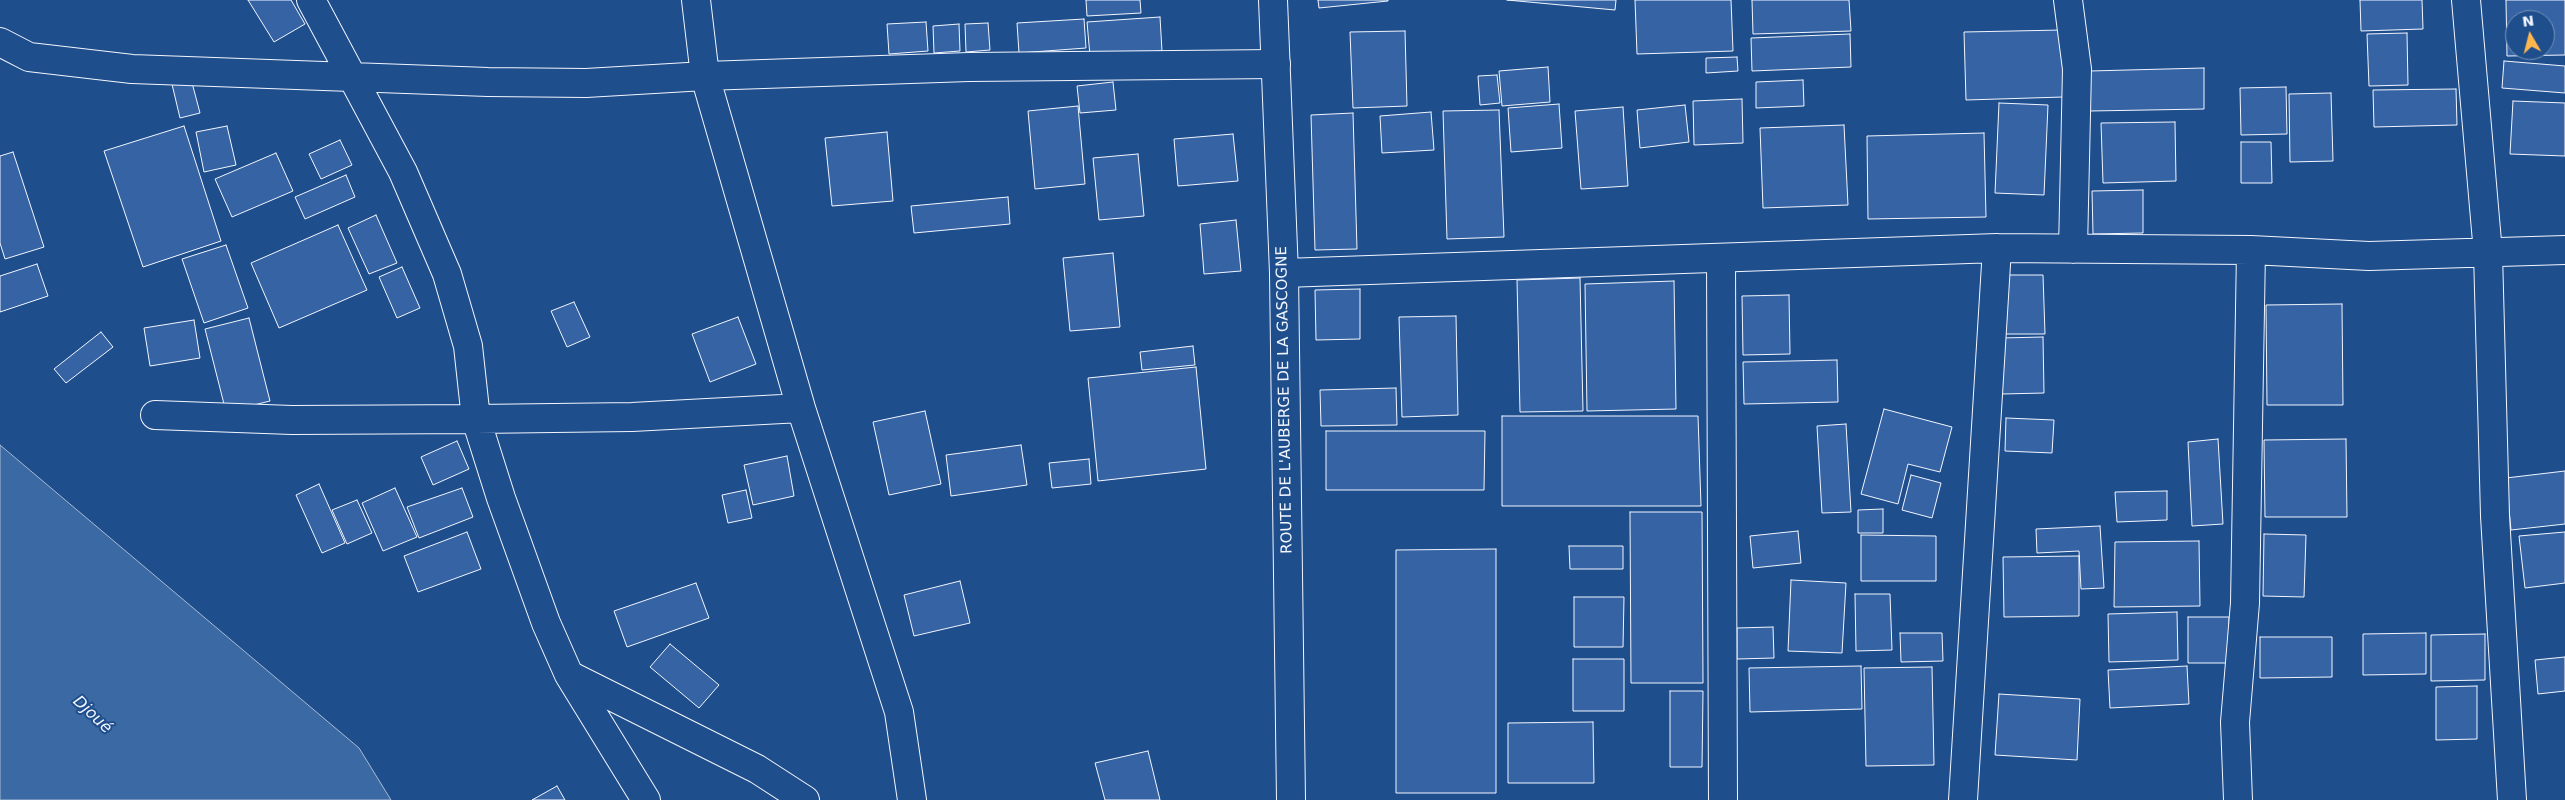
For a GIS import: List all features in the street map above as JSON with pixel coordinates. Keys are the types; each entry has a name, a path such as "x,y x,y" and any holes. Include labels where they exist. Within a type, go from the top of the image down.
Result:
{"street":[{"path":"311,0 403,172 447,274 468,346 476,419 501,498 543,614 569,675 646,800"},
{"path":"696,0 705,76 801,408 899,712 912,800"},
{"name":"ROUTE DE L'AUBERGE DE LA GASCOGNE","path":"1273,0 1284,272 1291,800"},
{"path":"2068,0 2077,69 2073,249"},
{"path":"2466,0 2488,254 2495,516 2512,800"},
{"path":"0,42 29,57 132,69 586,83 705,76 969,67 1276,64"},
{"path":"1963,800 1997,248"},
{"path":"1284,272 1721,259 1997,248 2251,250 2369,256 2488,254 2565,250"},
{"path":"2238,800 2235,722 2244,603 2251,250"},
{"path":"1721,259 1723,800"},
{"path":"155,416 292,420 632,418 801,408"},
{"path":"569,675 757,769 805,800"}],"water":[{"name":"Djoué","path":"0,445 359,748 391,800 0,800"}],"building":[{"path":"248,0 291,0 305,24 274,42"},
{"path":"1086,0 1140,0 1141,13 1087,16"},
{"path":"1318,0 1388,0 1388,1 1319,8"},
{"path":"1507,0 1616,0 1615,10"},
{"path":"1635,0 1731,0 1733,51 1637,54"},
{"path":"1752,0 1849,0 1851,31 1753,34"},
{"path":"2360,0 2422,0 2423,29 2361,31"},
{"path":"2506,0 2565,0 2565,55 2555,55 2555,10 2506,10"},
{"path":"1160,17 1162,51 1090,56 1087,22"},
{"path":"1084,19 1086,48 1019,53 1017,23"},
{"path":"926,22 928,51 889,54 887,24"},
{"path":"988,23 990,50 966,52 965,24"},
{"path":"959,24 960,51 934,53 933,26"},
{"path":"2062,30 2063,97 1966,100 1964,32"},
{"path":"1405,31 1407,106 1353,108 1350,32"},
{"path":"2407,33 2408,85 2369,86 2367,34"},
{"path":"1850,34 1851,67 1752,71 1751,38"},
{"path":"1737,57 1738,71 1706,73 1706,58"},
{"path":"2504,61 2565,66 2565,93 2502,88"},
{"path":"1548,67 1550,102 1502,106 1499,71"},
{"path":"2204,68 2204,109 2090,111 2090,71"},
{"path":"190,75 200,113 180,118 171,80"},
{"path":"1497,75 1500,103 1480,105 1478,76"},
{"path":"1803,80 1804,106 1756,108 1756,82"},
{"path":"1113,82 1116,110 1080,113 1077,86"},
{"path":"2286,87 2287,134 2241,135 2240,88"},
{"path":"2456,89 2457,125 2374,127 2373,90"},
{"path":"2331,93 2333,161 2290,162 2289,94"},
{"path":"1742,99 1743,143 1694,145 1693,101"},
{"path":"2513,101 2565,103 2565,156 2510,154"},
{"path":"1999,103 2048,105 2044,195 1995,193"},
{"path":"1559,104 1562,148 1511,152 1508,108"},
{"path":"1685,105 1689,142 1640,148 1637,110"},
{"path":"1078,106 1085,184 1035,189 1028,111"},
{"path":"1623,107 1628,186 1581,189 1575,111"},
{"path":"1499,110 1504,237 1447,239 1443,111"},
{"path":"1431,112 1434,150 1382,153 1380,116"},
{"path":"1353,113 1357,249 1315,250 1311,115"},
{"path":"2175,122 2176,181 2103,183 2101,123"},
{"path":"1844,125 1848,205 1763,208 1760,128"},
{"path":"184,126 221,241 143,267 104,151"},
{"path":"227,126 236,165 204,172 196,132"},
{"path":"887,132 893,201 832,206 825,138"},
{"path":"1984,133 1986,217 1868,219 1867,136"},
{"path":"1233,134 1238,181 1178,186 1174,139"},
{"path":"340,140 352,165 321,179 309,154"},
{"path":"2241,142 2271,142 2272,183 2241,183"},
{"path":"13,152 44,247 5,259 0,243 0,156"},
{"path":"276,153 293,191 232,217 215,179"},
{"path":"1138,154 1144,216 1099,220 1093,158"},
{"path":"346,175 355,197 305,219 295,197"},
{"path":"2143,190 2143,233 2093,234 2092,191"},
{"path":"1008,197 1010,224 914,233 911,206"},
{"path":"376,215 397,263 369,274 348,228"},
{"path":"1236,220 1241,271 1204,274 1200,224"},
{"path":"338,225 367,290 279,328 251,263"},
{"path":"226,245 248,308 204,323 182,259"},
{"path":"1113,253 1120,327 1070,331 1063,258"},
{"path":"37,264 48,296 0,312 0,276"},
{"path":"402,267 420,308 397,318 379,277"},
{"path":"2002,275 2043,275 2045,334 2004,334"},
{"path":"1580,278 1583,411 1520,412 1517,280"},
{"path":"1674,281 1676,409 1587,411 1585,284"},
{"path":"1360,289 1360,339 1316,340 1315,290"},
{"path":"1789,295 1790,354 1743,355 1742,296"},
{"path":"574,302 590,337 567,347 551,311"},
{"path":"2342,304 2343,405 2267,405 2266,305"},
{"path":"1456,316 1458,415 1402,417 1399,317"},
{"path":"738,317 756,364 710,382 692,334"},
{"path":"249,318 270,401 226,412 205,329"},
{"path":"194,320 200,358 150,366 144,328"},
{"path":"101,332 113,347 66,383 54,369"},
{"path":"2043,337 2044,393 2002,394 2001,338"},
{"path":"1193,346 1195,365 1142,370 1140,352"},
{"path":"1837,360 1838,402 1744,404 1743,362"},
{"path":"1196,367 1206,469 1098,481 1088,378"},
{"path":"1396,388 1397,425 1321,426 1320,390"},
{"path":"1884,409 1952,427 1940,472 1908,464 1898,504 1861,494"},
{"path":"925,411 941,484 889,495 873,422"},
{"path":"1502,416 1698,416 1701,506 1502,506"},
{"path":"2006,418 2054,420 2052,453 2005,451"},
{"path":"1846,424 1851,512 1822,513 1817,426"},
{"path":"1326,431 1485,431 1484,490 1326,490"},
{"path":"2218,439 2223,524 2192,526 2188,442"},
{"path":"2346,439 2347,517 2265,517 2264,440"},
{"path":"457,441 469,469 433,485 421,457"},
{"path":"1021,445 1027,485 951,496 946,455"},
{"path":"787,456 794,496 753,505 744,465"},
{"path":"1089,459 1091,484 1052,488 1049,463"},
{"path":"2565,471 2565,524 2511,530 2506,478"},
{"path":"1911,475 1941,483 1932,518 1902,510"},
{"path":"319,484 345,543 322,553 296,495"},
{"path":"395,488 417,537 383,551 362,503"},
{"path":"462,488 473,517 419,538 407,507"},
{"path":"746,490 752,518 728,523 722,495"},
{"path":"2167,491 2167,520 2117,522 2115,492"},
{"path":"357,500 372,533 347,544 332,510"},
{"path":"1883,509 1883,533 1858,533 1858,510"},
{"path":"1630,512 1702,512 1703,683 1631,683"},
{"path":"2100,526 2104,588 2081,589 2079,551 2037,553 2036,529"},
{"path":"1798,531 1801,563 1753,568 1750,536"},
{"path":"467,532 481,569 418,592 404,556"},
{"path":"2565,532 2565,583 2525,588 2519,536"},
{"path":"2264,534 2306,535 2304,597 2263,596"},
{"path":"1861,535 1936,536 1936,581 1861,581"},
{"path":"2199,541 2200,606 2114,607 2115,542"},
{"path":"1569,546 1623,546 1623,569 1570,569"},
{"path":"1496,549 1496,793 1396,793 1396,550"},
{"path":"2079,556 2079,616 2004,617 2003,557"},
{"path":"1791,580 1846,583 1842,653 1788,651"},
{"path":"960,581 970,623 914,636 904,595"},
{"path":"696,583 709,618 627,647 614,611"},
{"path":"1855,594 1890,594 1892,650 1856,651"},
{"path":"1574,597 1624,597 1623,647 1574,647"},
{"path":"2177,612 2178,660 2109,662 2108,614"},
{"path":"2188,617 2229,617 2229,663 2188,663"},
{"path":"1773,627 1774,658 1737,659 1737,628"},
{"path":"1900,633 1942,633 1943,661 1901,662"},
{"path":"2426,633 2426,674 2363,675 2363,634"},
{"path":"2485,634 2485,680 2431,681 2431,635"},
{"path":"2260,637 2332,637 2332,677 2260,678"},
{"path":"670,644 719,685 699,708 650,667"},
{"path":"2565,657 2565,691 2538,694 2535,660"},
{"path":"1573,659 1624,659 1624,711 1573,711"},
{"path":"1861,666 1862,709 1750,712 1749,668"},
{"path":"2187,666 2189,704 2110,708 2108,670"},
{"path":"1932,667 1934,765 1866,766 1864,668"},
{"path":"2477,686 2477,739 2436,740 2436,687"},
{"path":"1670,691 1703,691 1702,767 1670,767"},
{"path":"1999,694 2080,699 2077,760 1995,755"},
{"path":"1593,722 1594,783 1508,783 1508,723"},
{"path":"1148,751 1160,800 1105,800 1095,763"},
{"path":"557,786 565,800 532,800"}]}
